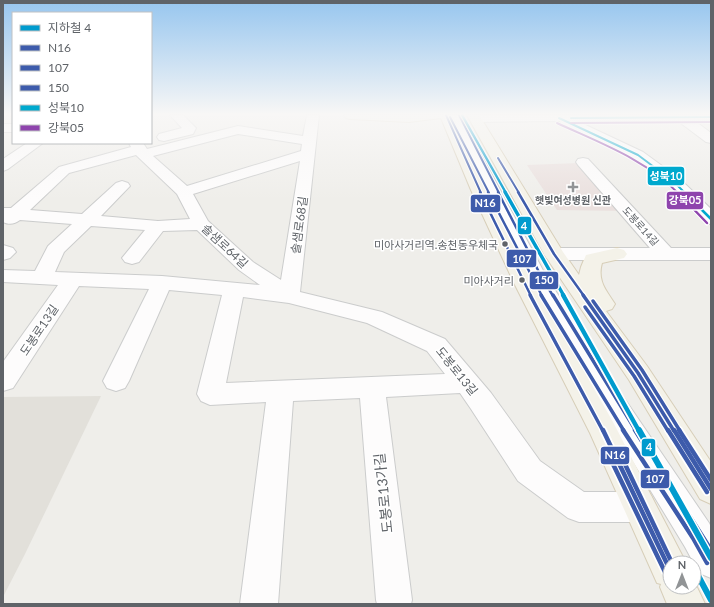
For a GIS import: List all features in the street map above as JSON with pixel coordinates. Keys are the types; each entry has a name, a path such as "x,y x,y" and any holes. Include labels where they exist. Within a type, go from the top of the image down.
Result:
{"main road":[{"path":"466,143 524,283 603,430 663,555"},
{"path":"483,143 492,150 550,247 638,373 705,479"},
{"path":"617,254 593,259 589,270 590,282 652,377 705,479"}],"street":[{"path":"294,143 310,147"},
{"name":"솔샘로68길","path":"289,296 310,143"},
{"path":"468,143 536,276 614,406 697,535 711,561"},
{"path":"470,143 494,182 518,228 566,309 711,536"},
{"path":"613,143 638,155 674,182 709,215"},
{"path":"3,166 35,144"},
{"path":"8,217 64,170 140,145"},
{"name":"솔샘로64길","path":"140,145 184,192 201,224 246,266 289,296"},
{"path":"184,192 310,147"},
{"path":"492,150 494,182 550,247"},
{"name":"도봉로14길","path":"583,162 666,254"},
{"path":"42,278 55,250 122,186"},
{"path":"8,217 86,220 158,226 201,224"},
{"path":"132,258 158,226"},
{"name":"도봉로14길","path":"550,247 617,254 711,254"},
{"name":"도봉로13길","path":"3,276 162,283 234,289 289,296 374,317 436,345 481,401 529,471 580,506 640,506"},
{"name":"도봉로13길","path":"4,381 73,280"},
{"path":"116,381 162,283"},
{"path":"234,289 210,394 467,383"},
{"name":"도봉로13가길","path":"372,386 394,600"},
{"path":"259,604 281,390"}],"shaded area":[{"name":"햇빛여성병원 신관","path":"579,163 628,211 557,210 527,165"},
{"path":"101,396 25,554 3,597 3,397"}],"metro line":[{"name":"4","path":"478,143 711,558"},
{"name":"4","path":"702,583 711,600"}],"transit line":[{"name":"N16","path":"458,143 479,190 524,283 603,430 663,555"},
{"name":"107","path":"463,143 532,279 610,409 693,538 707,563"},
{"name":"150","path":"473,143 540,274 618,403 711,550"},
{"name":"강북05","path":"601,143 635,159 671,186 707,223"},
{"name":"성북10","path":"613,143 638,155 674,182 711,219"},
{"name":"N16","path":"498,158 554,254 638,373 711,489"},
{"name":"150","path":"593,301 642,370 711,480"},
{"name":"107","path":"585,307 634,376 707,492"},
{"name":"150","path":"623,460 668,555"},
{"name":"107","path":"613,464 662,566"}],"place":[{"name":"햇빛여성병원 신관","path":"573,187"},
{"name":"미아사거리역.송천동우체국","path":"505,244"},
{"name":"미아사거리","path":"522,280"}]}
